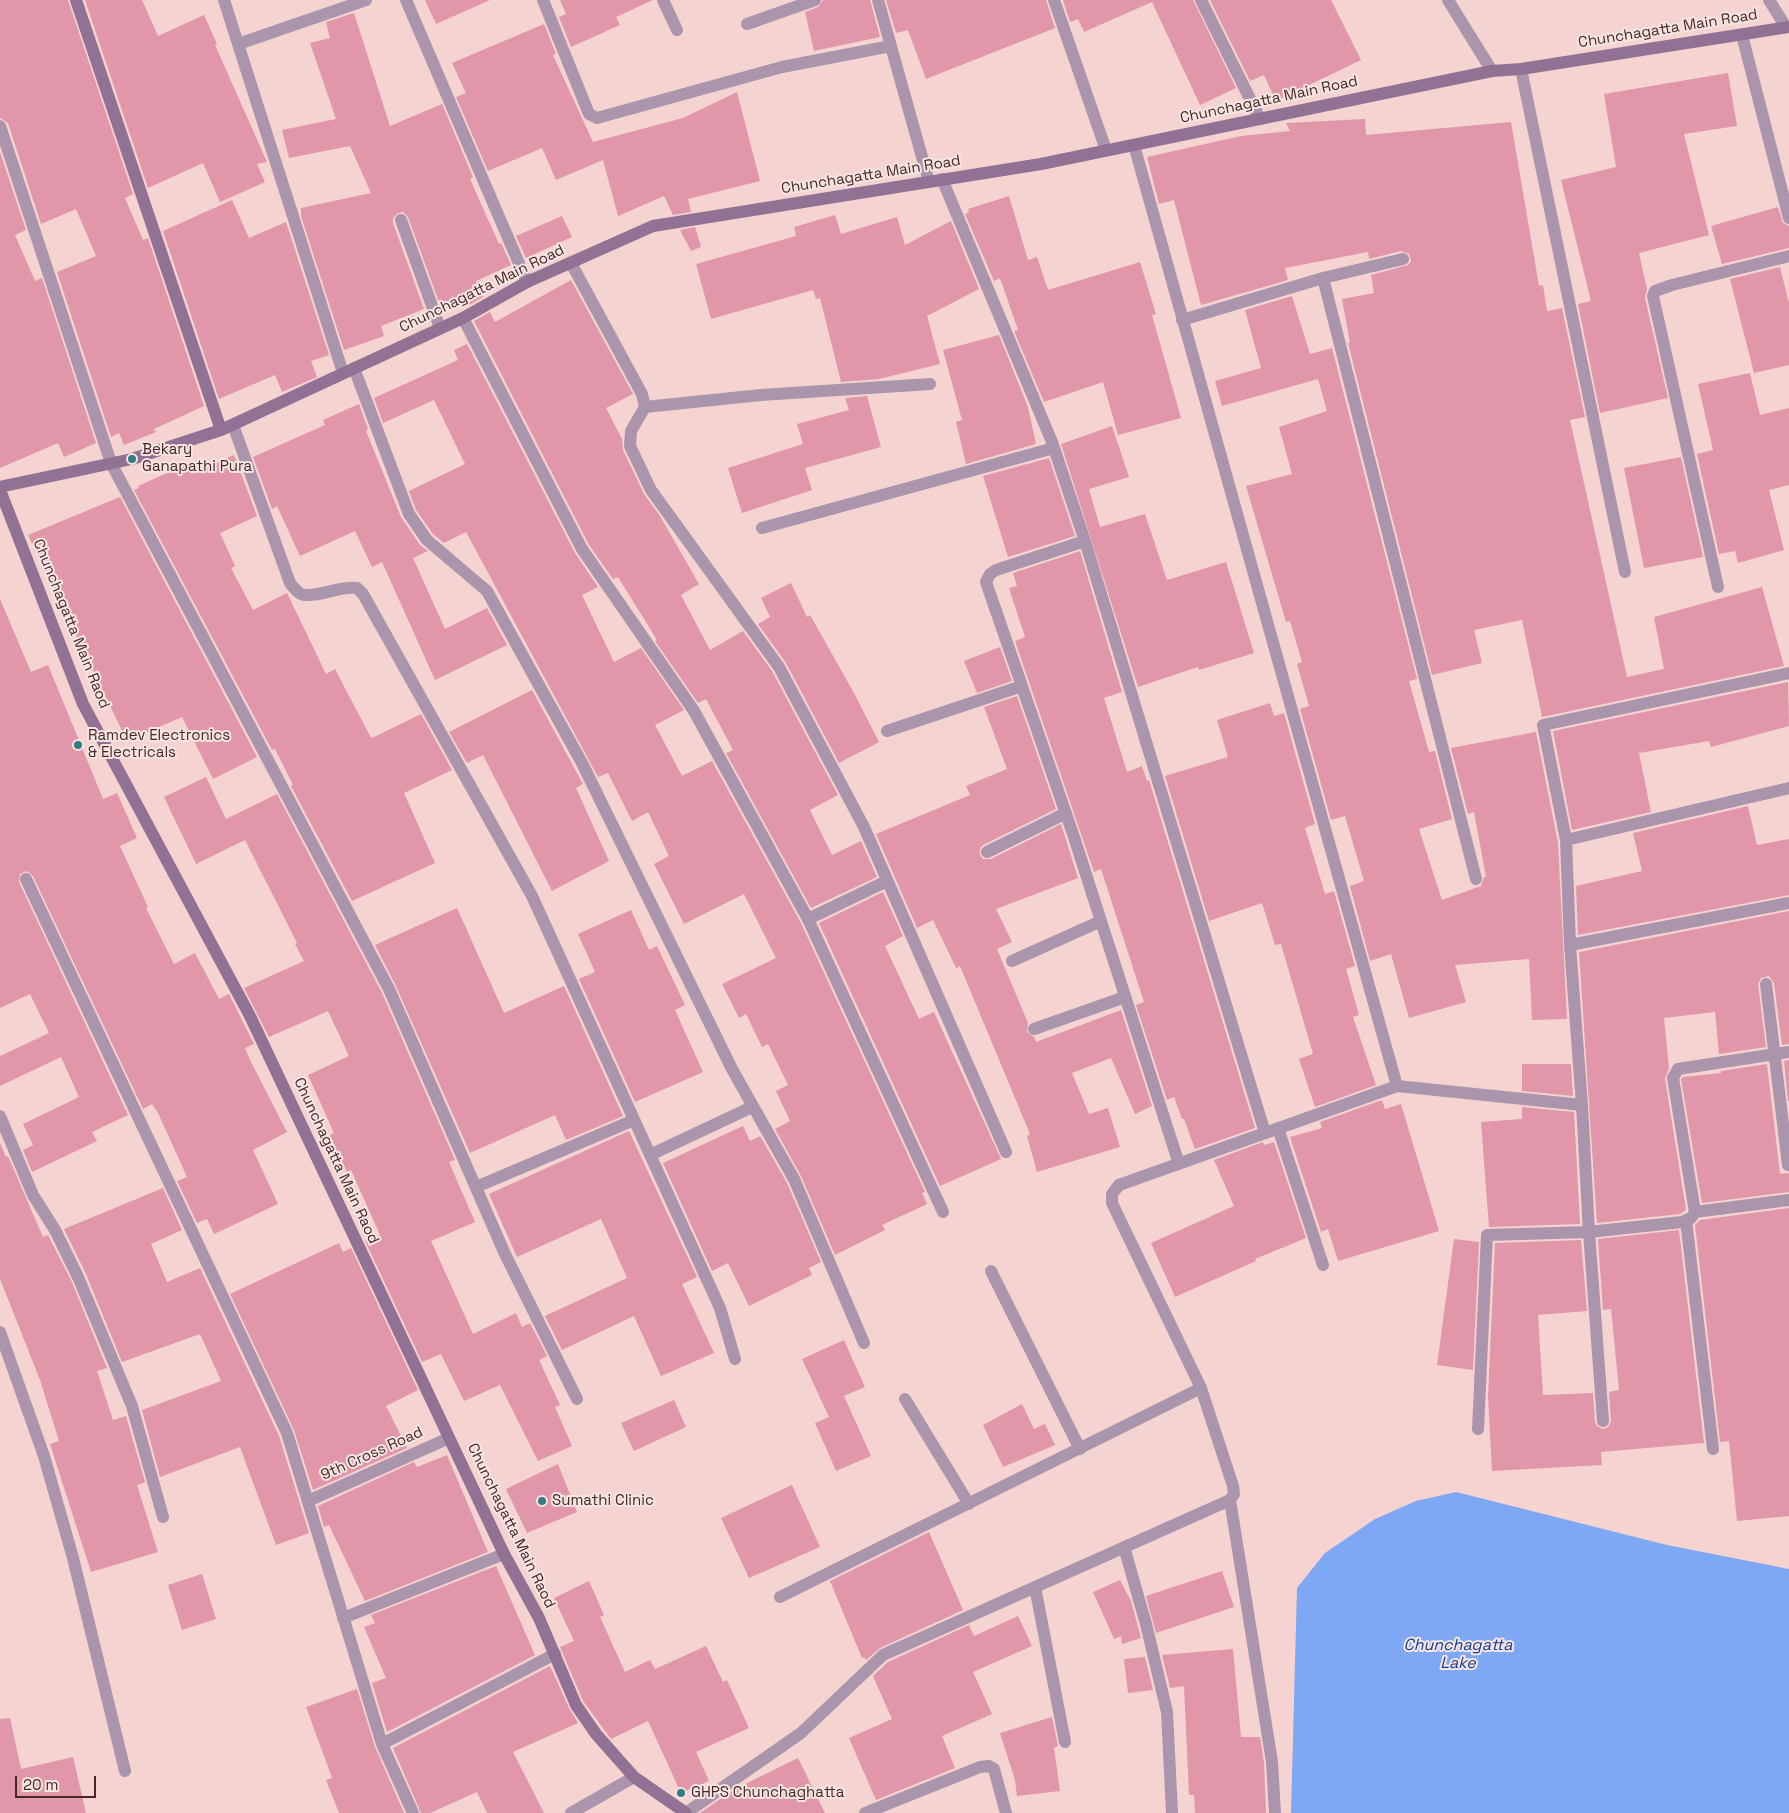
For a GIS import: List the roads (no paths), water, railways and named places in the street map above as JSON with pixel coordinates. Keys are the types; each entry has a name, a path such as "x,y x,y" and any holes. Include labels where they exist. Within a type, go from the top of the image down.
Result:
{"street":[{"path":"76,0 221,430"},
{"path":"224,0 348,371 408,514 426,540 487,591 582,762 646,898 752,1107 794,1179 864,1343"},
{"path":"238,44 366,0"},
{"path":"406,0 527,282"},
{"path":"543,0 590,114 597,118 782,67 891,46"},
{"path":"662,0 677,30"},
{"path":"747,24 816,0"},
{"path":"878,0 929,182"},
{"path":"1054,0 1106,150"},
{"path":"1202,0 1260,119"},
{"path":"1448,0 1492,71"},
{"path":"1769,0 1788,27"},
{"name":"Chunchagatta Main Road","path":"0,489 111,463 221,430 463,318 527,282 653,226 942,180 1134,145 1492,71 1520,69 1788,27"},
{"path":"1742,35 1789,218"},
{"path":"1520,69 1624,572"},
{"path":"0,126 111,463 389,989 505,1254 577,1399"},
{"path":"1134,145 1397,1086"},
{"path":"942,180 1054,448 1085,540 1265,1132"},
{"path":"400,220 440,328"},
{"path":"1718,587 1653,296 1655,291 1672,285 1789,256"},
{"path":"1182,320 1323,278 1403,259"},
{"path":"571,263 642,394 645,407 631,431 630,446 650,490 779,667 864,827 1006,1152"},
{"path":"1323,278 1476,879"},
{"path":"463,318 582,549 694,711 808,919 943,1212"},
{"path":"645,407 762,395 930,384"},
{"path":"232,424 290,583 297,591 304,595 345,587 357,588 363,594 532,896 720,1308 735,1359"},
{"path":"762,528 1054,448"},
{"name":"Chunchagatta Main Raod","path":"0,489 83,704 250,1016 504,1554 539,1618 576,1705 596,1734 634,1777 686,1813"},
{"path":"1085,540 990,574 986,582 1066,813 1179,1164"},
{"path":"1603,1421 1570,945 1566,840 1543,725 1789,673"},
{"path":"887,731 1022,686"},
{"path":"1566,840 1789,788"},
{"path":"987,852 1066,813"},
{"path":"26,879 287,1433 382,1744 413,1813"},
{"path":"808,919 887,880"},
{"path":"1570,945 1789,903"},
{"path":"1012,961 1101,920"},
{"path":"1766,984 1788,1165"},
{"path":"1034,1029 1125,997"},
{"path":"1713,1449 1691,1216 1673,1078 1678,1069 1789,1052"},
{"path":"686,1813 802,1732 883,1654 1230,1500 1234,1494 1233,1486 1201,1388 1112,1203 1112,1194 1119,1185 1397,1086 1582,1105"},
{"path":"650,1155 752,1107"},
{"path":"0,1116 33,1194 55,1230 78,1277 132,1406 164,1517"},
{"path":"476,1187 634,1120"},
{"path":"1278,1128 1323,1265"},
{"path":"1478,1429 1487,1235 1589,1232 1789,1203"},
{"path":"991,1272 1080,1449"},
{"path":"0,1332 44,1456 55,1493 73,1558 125,1771"},
{"path":"780,1597 1201,1388"},
{"path":"905,1399 969,1504"},
{"name":"9th Cross Road","path":"308,1501 449,1438"},
{"path":"1230,1500 1272,1762 1275,1813"},
{"path":"1124,1547 1146,1624 1167,1712 1172,1813"},
{"path":"343,1618 504,1554"},
{"path":"1035,1587 1065,1742"},
{"path":"382,1744 555,1654"},
{"path":"865,1813 980,1767 989,1766 994,1769 1006,1813"},
{"path":"571,1813 634,1777"}],"water":[{"name":"Chunchagatta Lake","path":"1456,1492 1667,1545 1789,1569 1789,1813 1291,1813 1297,1588 1325,1553 1375,1519 1416,1501"}],"place":[{"name":"Bekary Ganapathi Pura","path":"132,459"},
{"name":"Ramdev Electronics & Electricals","path":"78,745"},
{"name":"Sumathi Clinic","path":"542,1501"},
{"name":"GHPS Chunchaghatta","path":"681,1793"}]}
